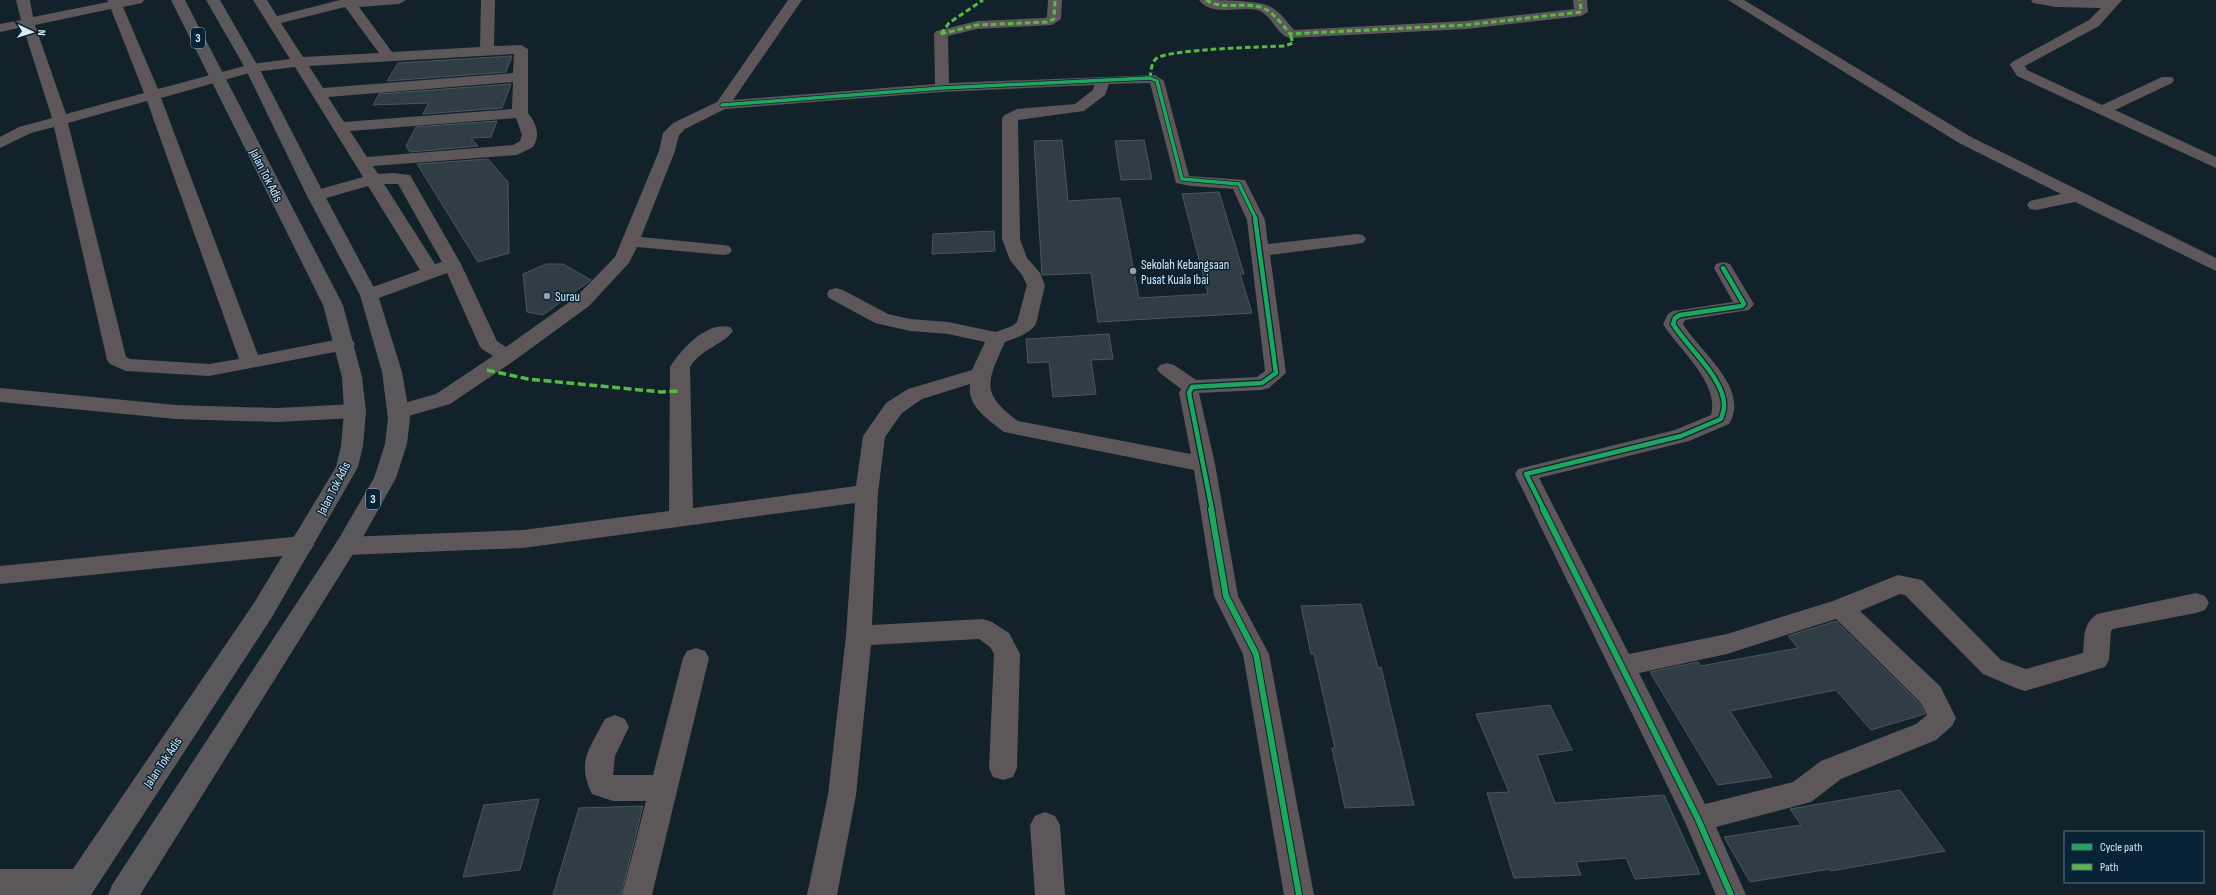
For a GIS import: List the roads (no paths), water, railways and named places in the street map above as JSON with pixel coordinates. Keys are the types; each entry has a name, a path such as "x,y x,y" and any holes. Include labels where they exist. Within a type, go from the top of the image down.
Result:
{"main road":[{"name":"Jalan Tok Adis","path":"77,889 263,610 346,467 352,446 355,411 352,377 345,344 333,305 178,0"},
{"name":"3","path":"123,895 346,546 385,478 396,444 398,412 392,372 369,296 316,196 252,68 212,0"}],"street":[{"path":"23,0 28,23 60,120 117,360 126,365 209,370 345,344"},
{"path":"0,28 28,23 115,2 137,0"},
{"path":"260,0 431,272"},
{"path":"273,20 349,2 399,0"},
{"path":"487,50 488,0"},
{"path":"722,105 795,0"},
{"path":"942,88 941,34 977,25 1047,22 1054,19 1055,0"},
{"path":"1206,0 1210,4 1221,6 1254,6 1265,9 1290,34 1466,25 1499,20 1581,12 1580,0"},
{"path":"1735,0 1965,140 2216,264"},
{"path":"2038,0 2056,3 2113,2"},
{"path":"115,2 152,94 251,363"},
{"path":"349,2 388,56"},
{"path":"2113,2 2094,23 2017,65 2022,73 2216,163"},
{"path":"0,143 25,130 152,94 252,68 298,62 514,48 522,51 520,112 526,121 530,135 527,144 517,150 361,162"},
{"path":"318,93 521,77"},
{"path":"398,412 443,399 508,356 591,294 622,259 667,151 671,133 680,126 722,105 942,88 1150,78 1156,81 1182,179 1191,181 1239,184 1256,220 1276,373 1262,383 1192,387 1167,369"},
{"path":"836,294 882,319 893,323 948,328 997,338 1019,330 1026,324 1036,285 1031,272 1019,260 1011,239 1010,118 1017,114 1079,108 1100,92 1103,80"},
{"path":"2103,110 2166,80"},
{"path":"339,127 520,112"},
{"path":"316,196 372,180 393,178 404,179 452,264 489,345 508,356"},
{"path":"2036,205 2077,196"},
{"path":"1260,250 1288,248 1318,242 1357,239"},
{"path":"630,240 723,250"},
{"path":"369,296 452,264"},
{"path":"1723,268 1744,304 1742,306 1680,315 1675,318 1673,324 1701,360 1723,394 1725,405 1721,419 1681,436 1526,474 1698,819 1731,895"},
{"path":"681,518 680,367 687,354 698,345 723,331"},
{"path":"997,338 980,374 981,397 993,413 1012,427 1204,464"},
{"path":"822,895 842,796 859,636 867,493 874,436 894,408 915,394 980,374"},
{"path":"1192,387 1189,394 1204,464 1226,596 1256,654 1299,895"},
{"path":"0,395 176,412 277,415 355,411"},
{"path":"346,546 524,539 867,493"},
{"path":"0,575 302,545"},
{"path":"1622,666 1727,644 1841,608 1898,584 1913,587 1992,667 2025,680 2096,660 2098,627 2106,621 2196,603"},
{"path":"1698,819 1801,794 1831,770 1926,732 1942,718 1930,694 1841,608"},
{"path":"859,636 982,629 1000,640 1008,654 1003,768"},
{"path":"636,895 696,658"},
{"path":"615,727 597,768 598,779 602,785 613,788 664,788"},
{"path":"1045,825 1050,895"},
{"path":"0,883 77,889"}],"place":[{"name":"Sekolah Kebangsaan Pusat Kuala Ibai","path":"1133,271"},
{"name":"Surau","path":"547,296"}]}
